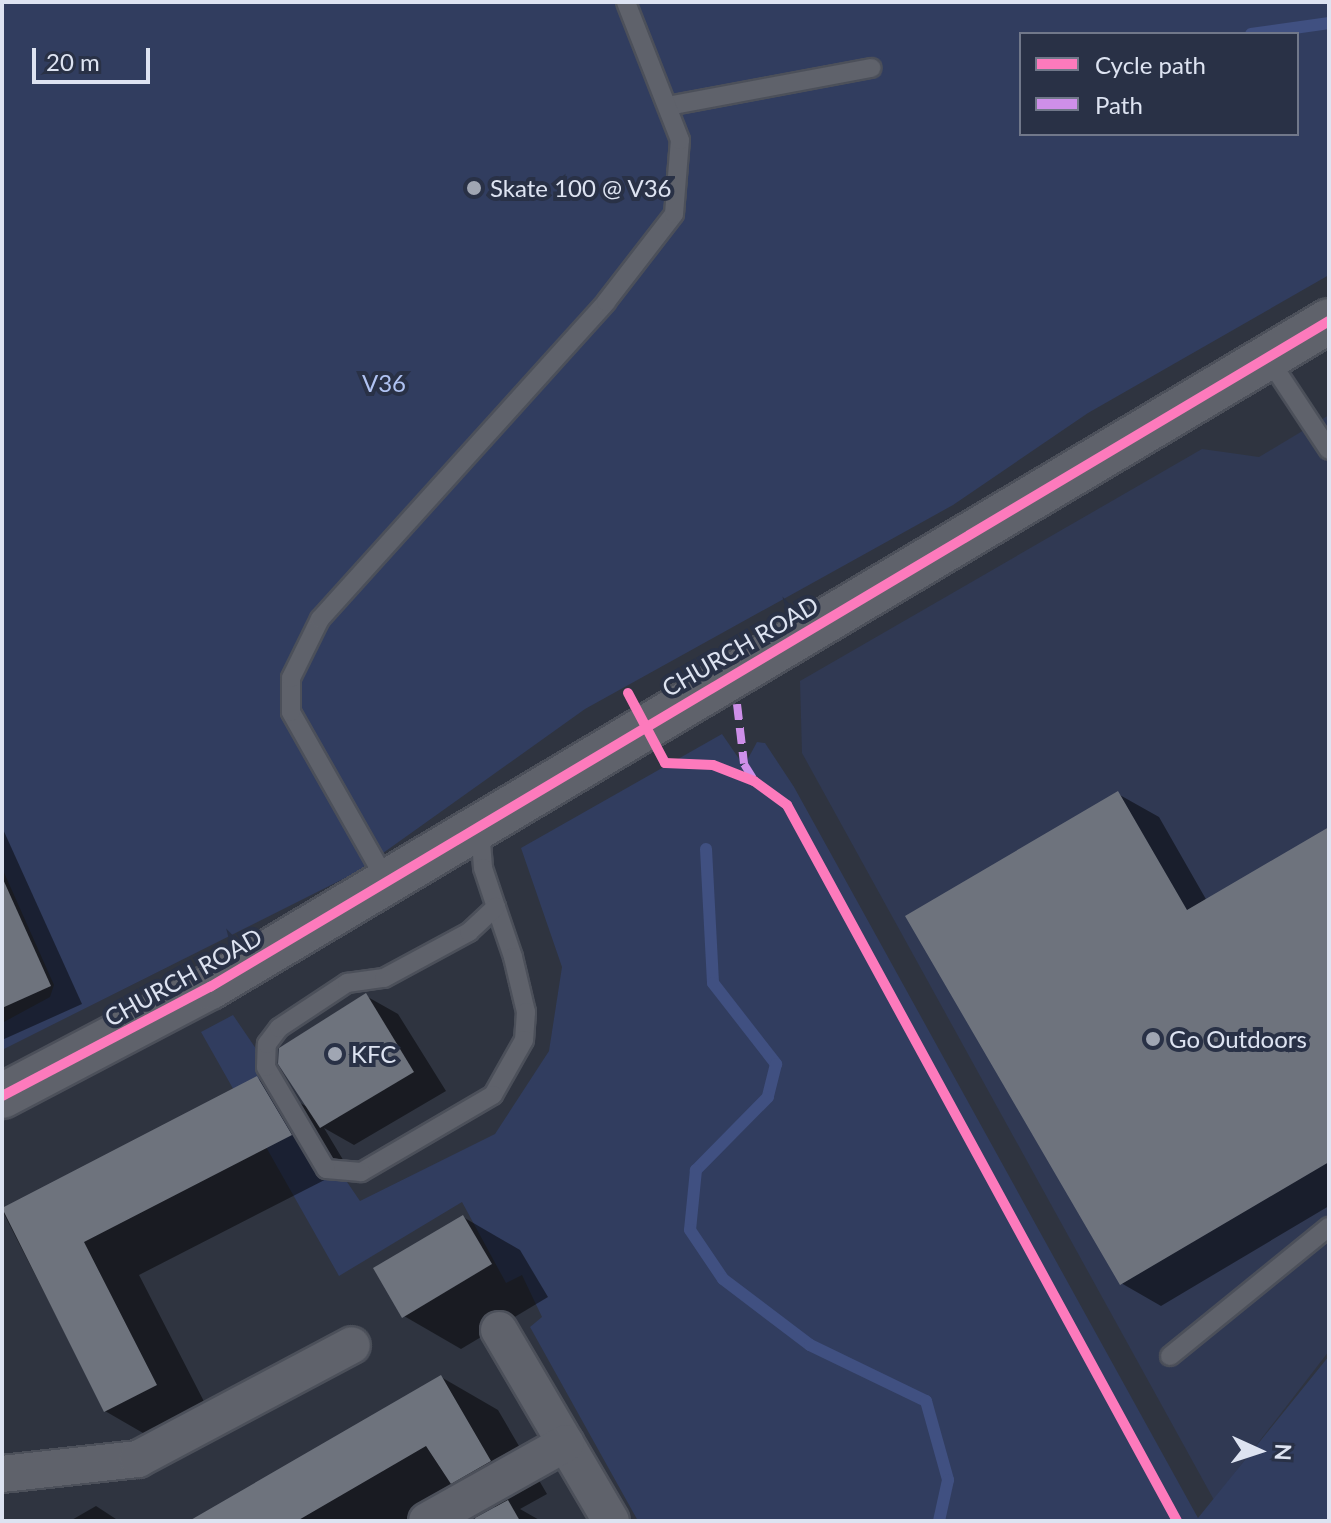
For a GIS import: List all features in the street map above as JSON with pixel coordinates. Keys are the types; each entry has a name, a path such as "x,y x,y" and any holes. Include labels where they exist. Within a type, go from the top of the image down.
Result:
{"street":[{"name":"CHURCH ROAD","path":"2,1096 210,987 1329,321"},
{"path":"499,1330 611,1521"},
{"path":"2,1474 138,1459 352,1345"},
{"path":"427,1521 566,1443"}],"lane":[{"path":"387,882 291,712 291,678 320,619 606,302 674,214 683,170 668,106 626,2"},
{"path":"668,106 871,68"},
{"path":"1268,358 1329,450"},
{"path":"480,825 483,868 496,907 526,1012 524,1040 493,1095 346,1175 326,1169 266,1067 267,1044 279,1028 347,983 384,978 469,932 496,907"},
{"path":"1170,1356 1329,1227"}],"shaded area":[{"path":"1329,415 1329,1351 1214,1500 802,753 800,681 1202,449 1259,457"}],"green space":[{"name":"V36","path":"2,2 1329,2 1329,275 1088,413 953,505 585,709 355,873 2,1050 2,1023 50,997 54,985 2,868"},
{"path":"722,734 744,766 757,742 765,743 794,787 1198,1518 1329,1356 1329,1521 638,1521 530,1327 542,1317 522,1275 506,1283 462,1202 339,1276 201,1032 233,1015 360,1201 495,1134 549,1051 562,967 521,848"}],"building":[{"name":"Go Outdoors","path":"1118,791 1187,910 1329,827 1329,1162 1120,1285 905,916"},
{"path":"2,877 51,986 2,1008"},
{"name":"KFC","path":"366,993 414,1072 320,1128 278,1064 279,1048"},
{"path":"257,1076 292,1135 84,1242 157,1385 104,1412 2,1208"},
{"path":"463,1215 492,1264 402,1318 373,1268"},
{"path":"441,1375 491,1461 451,1484 426,1446 297,1521 189,1521"},
{"path":"508,1500 520,1521 476,1521 475,1518"}],"waterway":[{"path":"1265,32 1329,23"},
{"path":"706,849 713,983 776,1064 768,1097 696,1170 690,1230 723,1279 810,1345 926,1401 948,1480 939,1521"}],"marked path":[{"path":"737,704 744,764 754,780"}],"cycle path":[{"path":"2,1096 210,987 1329,321"},
{"path":"628,693 665,763 713,765 754,781 787,805 1177,1521"}],"place":[{"name":"Skate 100 @ V36","path":"474,188"},
{"name":"Go Outdoors","path":"1153,1039"},
{"name":"KFC","path":"335,1054"}]}
